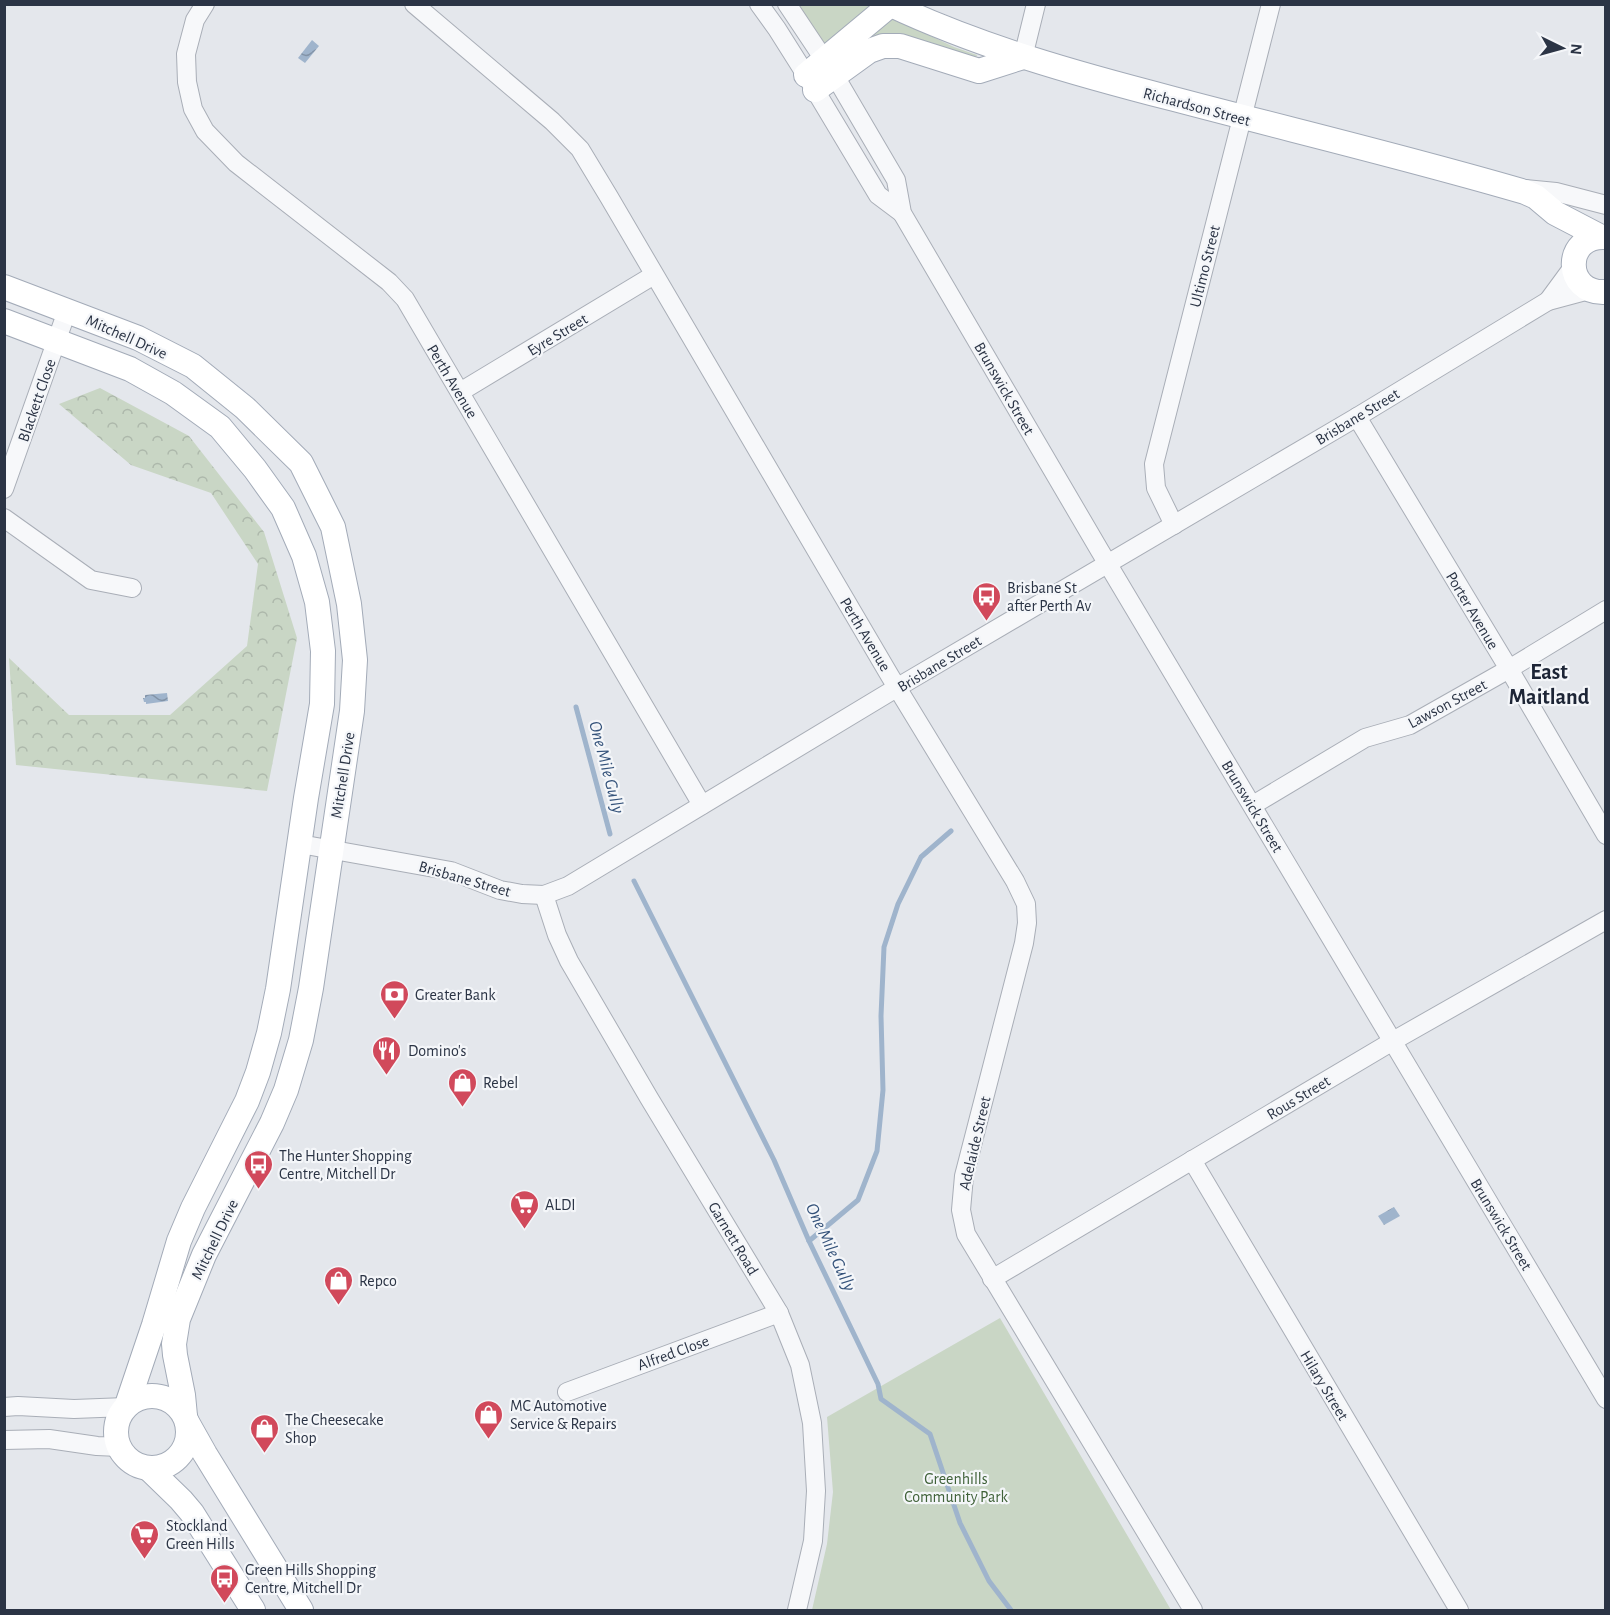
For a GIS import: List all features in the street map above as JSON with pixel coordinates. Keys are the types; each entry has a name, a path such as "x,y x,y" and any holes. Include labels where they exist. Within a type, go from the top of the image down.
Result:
{"main road":[{"path":"810,83 830,68 889,4"},
{"name":"Richardson Street","path":"889,4 929,23 1078,74 1511,188 1536,197 1556,213 1603,237"},
{"path":"830,68 883,46 900,46 978,71 1023,57"},
{"path":"1556,213 1574,262 1576,277 1582,284 1600,293"},
{"path":"1574,262 1579,248 1585,242 1592,238 1603,237"},
{"name":"Mitchell Drive","path":"4,287 138,338 193,366 245,408 301,463 333,527 349,604 355,660 352,711 311,988 301,1040 286,1090 204,1255 178,1319 174,1344 186,1419 301,1611"},
{"name":"Mitchell Drive","path":"4,321 130,369 173,393 220,428 255,469 283,508 304,556 317,602 323,651 322,704 278,989 269,1033 247,1101 193,1208 179,1241 154,1325 126,1406"},
{"path":"152,1395 172,1401 181,1410 186,1419 188,1436 174,1460 161,1467 148,1468 129,1460 119,1447 116,1438 119,1416 126,1406 139,1398 152,1395"},
{"path":"148,1468 192,1513 253,1611"}],"street":[{"name":"Perth Avenue","path":"205,4 195,20 186,54 187,82 193,109 205,131 236,163 389,282 405,298 702,805"},
{"name":"Perth Avenue","path":"414,4 552,121 580,149 898,687"},
{"name":"Brunswick Street","path":"759,4 777,29 878,195 902,213"},
{"name":"Brunswick Street","path":"787,4 830,68 896,180 902,213 1605,1399"},
{"path":"1023,57 1036,4"},
{"name":"Ultimo Street","path":"1174,525 1156,488 1154,464 1271,4"},
{"name":"Richardson Street","path":"1511,188 1556,192 1605,205"},
{"name":"Brisbane Street","path":"1548,301 1574,262"},
{"name":"Eyre Street","path":"460,392 654,275"},
{"name":"Brisbane Street","path":"300,844 451,871 500,890 522,894 544,896 568,886 1548,301 1600,293"},
{"name":"Blackett Close","path":"4,489 67,311"},
{"name":"Porter Avenue","path":"1357,417 1509,669 1605,835"},
{"path":"4,518 92,579 132,588"},
{"name":"Lawson Street","path":"1253,805 1365,738 1410,725 1509,669 1605,610"},
{"name":"Adelaide Street","path":"898,687 1015,881 1026,904 1027,923 1024,943 964,1176 961,1210 966,1234 1193,1611"},
{"name":"Garnett Road","path":"544,896 557,935 569,961 779,1313 800,1365 812,1423 816,1491 813,1541 797,1611"},
{"name":"Rous Street","path":"992,1279 1393,1041 1605,920"},
{"name":"Hilary Street","path":"1192,1160 1459,1611"},
{"name":"Alfred Close","path":"567,1392 779,1313"},
{"path":"4,1407 74,1409 126,1406"},
{"path":"4,1440 49,1439 119,1447"}],"green space":[{"path":"793,5 867,5 874,8 826,47"},
{"path":"893,18 954,47 977,55 976,58 848,48"},
{"path":"100,388 189,436 264,532 297,638 267,791 16,765 9,658 69,715 170,715 247,646 258,564 211,493 131,465 59,404"},
{"name":"Greenhills Community Park","path":"1000,1318 1171,1610 812,1610 827,1544 833,1492 827,1417"}],"water":[{"path":"312,40 319,46 305,63 298,58"},
{"path":"167,693 168,701 146,704 144,702 145,695"},
{"path":"1394,1207 1400,1216 1384,1225 1378,1216"}],"waterway":[{"name":"One Mile Gully","path":"576,707 610,834"},
{"path":"809,1241 858,1200 877,1151 883,1090 881,1016 884,947 898,904 921,857 951,831"},
{"name":"One Mile Gully","path":"634,881 774,1160 809,1241 878,1384 881,1399 930,1434 960,1523 989,1581 1011,1610"}],"place":[{"name":"Brisbane St after Perth Av","path":"986,622"},
{"name":"Greater Bank","path":"394,1020"},
{"name":"Domino's","path":"387,1076"},
{"name":"Rebel","path":"462,1108"},
{"name":"The Hunter Shopping Centre, Mitchell Dr","path":"258,1190"},
{"name":"ALDI","path":"524,1230"},
{"name":"Repco","path":"338,1306"},
{"name":"MC Automotive Service & Repairs","path":"489,1440"},
{"name":"The Cheesecake Shop","path":"264,1454"},
{"name":"Stockland Green Hills","path":"145,1560"},
{"name":"Green Hills Shopping Centre, Mitchell Dr","path":"224,1604"}],"district":[{"name":"East Maitland","path":"1549,684"}]}
